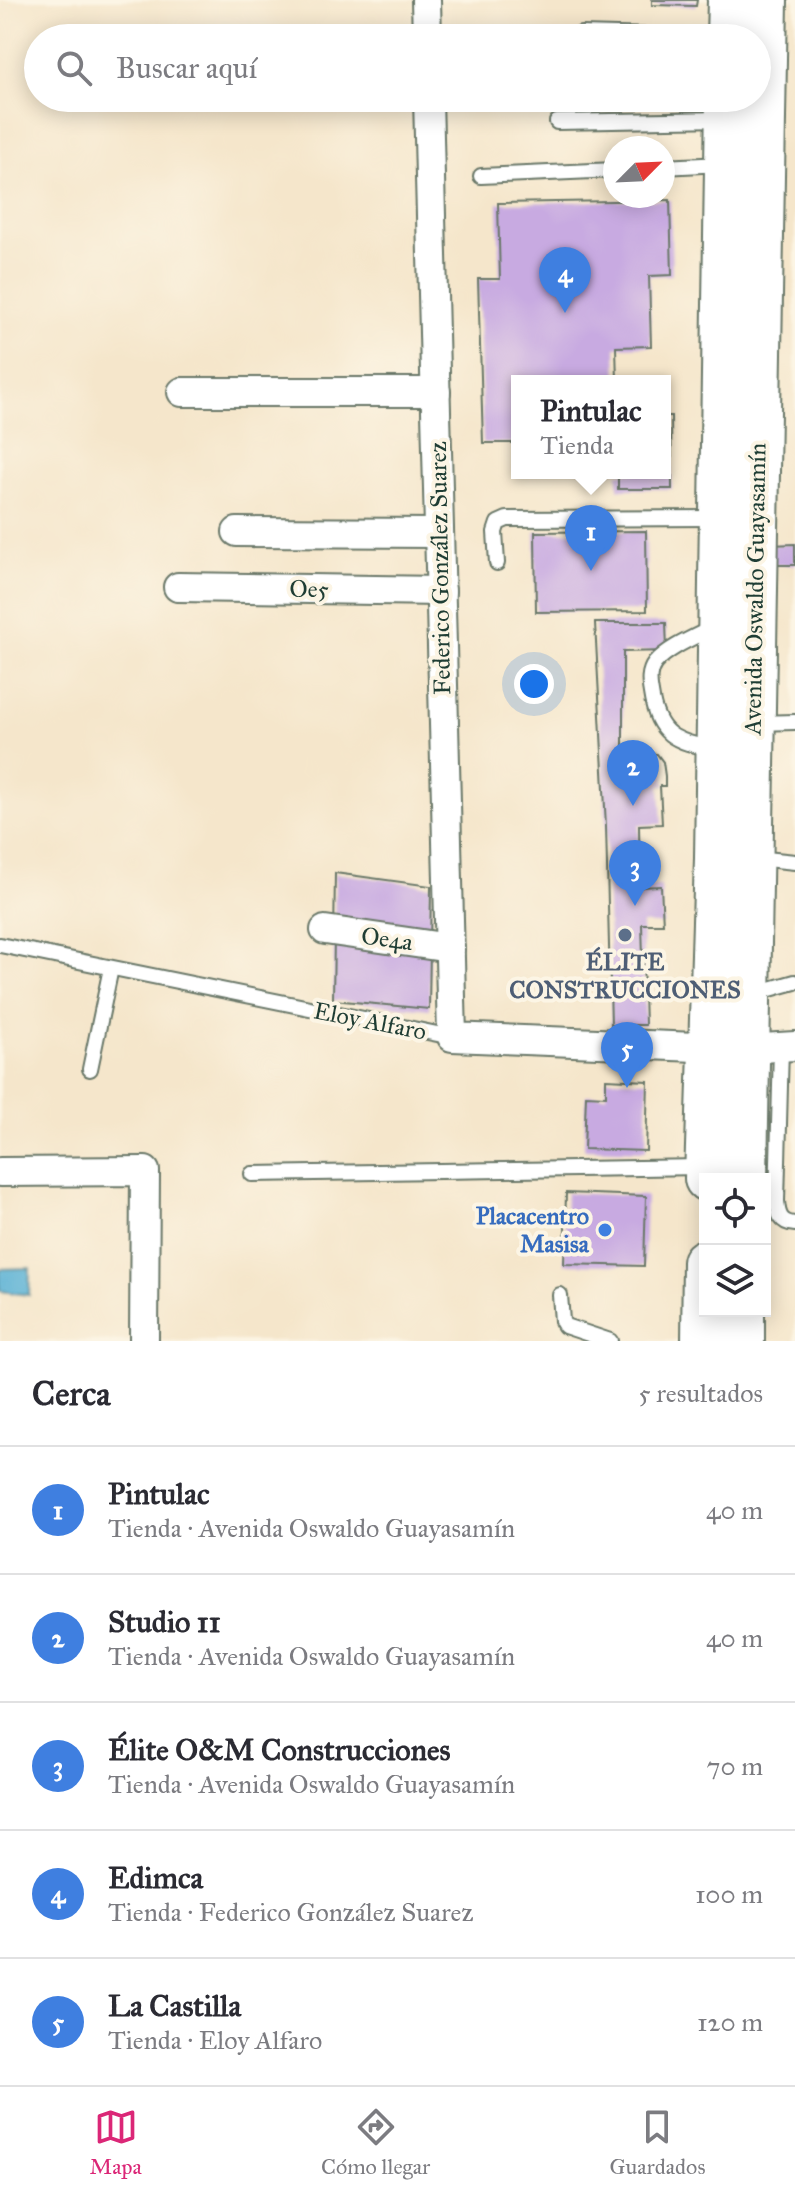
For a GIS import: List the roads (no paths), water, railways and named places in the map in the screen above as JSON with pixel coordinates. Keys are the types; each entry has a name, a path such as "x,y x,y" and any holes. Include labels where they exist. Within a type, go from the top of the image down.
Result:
{"main road":[{"path":"729,24 730,0"},
{"name":"Avenida Oswaldo Guayasamín","path":"765,0 765,24"},
{"name":"Avenida Oswaldo Guayasamín","path":"720,1173 758,1047 719,750 728,112"},
{"name":"Avenida Oswaldo Guayasamín","path":"758,1047 747,995 763,112"},
{"path":"704,1317 704,1341"},
{"path":"742,1317 742,1341"}],"street":[{"path":"426,0 427,24"},
{"name":"Federico González Suarez","path":"428,112 452,1037"},
{"path":"182,392 436,392"},
{"path":"237,532 439,533"},
{"name":"Oe5","path":"178,587 441,591"},
{"name":"Oe4a","path":"325,930 450,948"},
{"name":"Eloy Alfaro","path":"452,1037 758,1047"},
{"path":"0,1172 145,1171 144,1341"}],"lane":[{"path":"557,122 679,112"},
{"path":"675,166 727,163"},
{"path":"481,176 603,171"},
{"path":"497,563 495,532 498,523 507,519 721,518"},
{"path":"719,750 676,740 662,728 654,712 649,679 653,666 664,654 721,623"},
{"path":"752,723 795,722"},
{"path":"750,857 795,862"},
{"name":"Eloy Alfaro","path":"0,945 452,1037"},
{"path":"90,1069 111,968"},
{"path":"747,995 795,982"},
{"path":"758,1047 777,1201 781,1219 787,1224 795,1224"},
{"path":"252,1174 642,1170 699,1174"},
{"path":"560,1295 565,1326 610,1341"}],"water":[{"path":"30,1268 29,1295 0,1291 0,1269"}],"place":[{"name":"Edimca","path":"565,313"},
{"name":"Pintulac","path":"591,571"},
{"name":"Studio 11","path":"633,806"},
{"name":"Élite O&M Construcciones","path":"635,906"},
{"name":"ÉLITE CONSTRUCCIONES","path":"625,935"},
{"name":"La Castilla","path":"627,1088"},
{"name":"Placacentro Masisa","path":"605,1230"}]}
